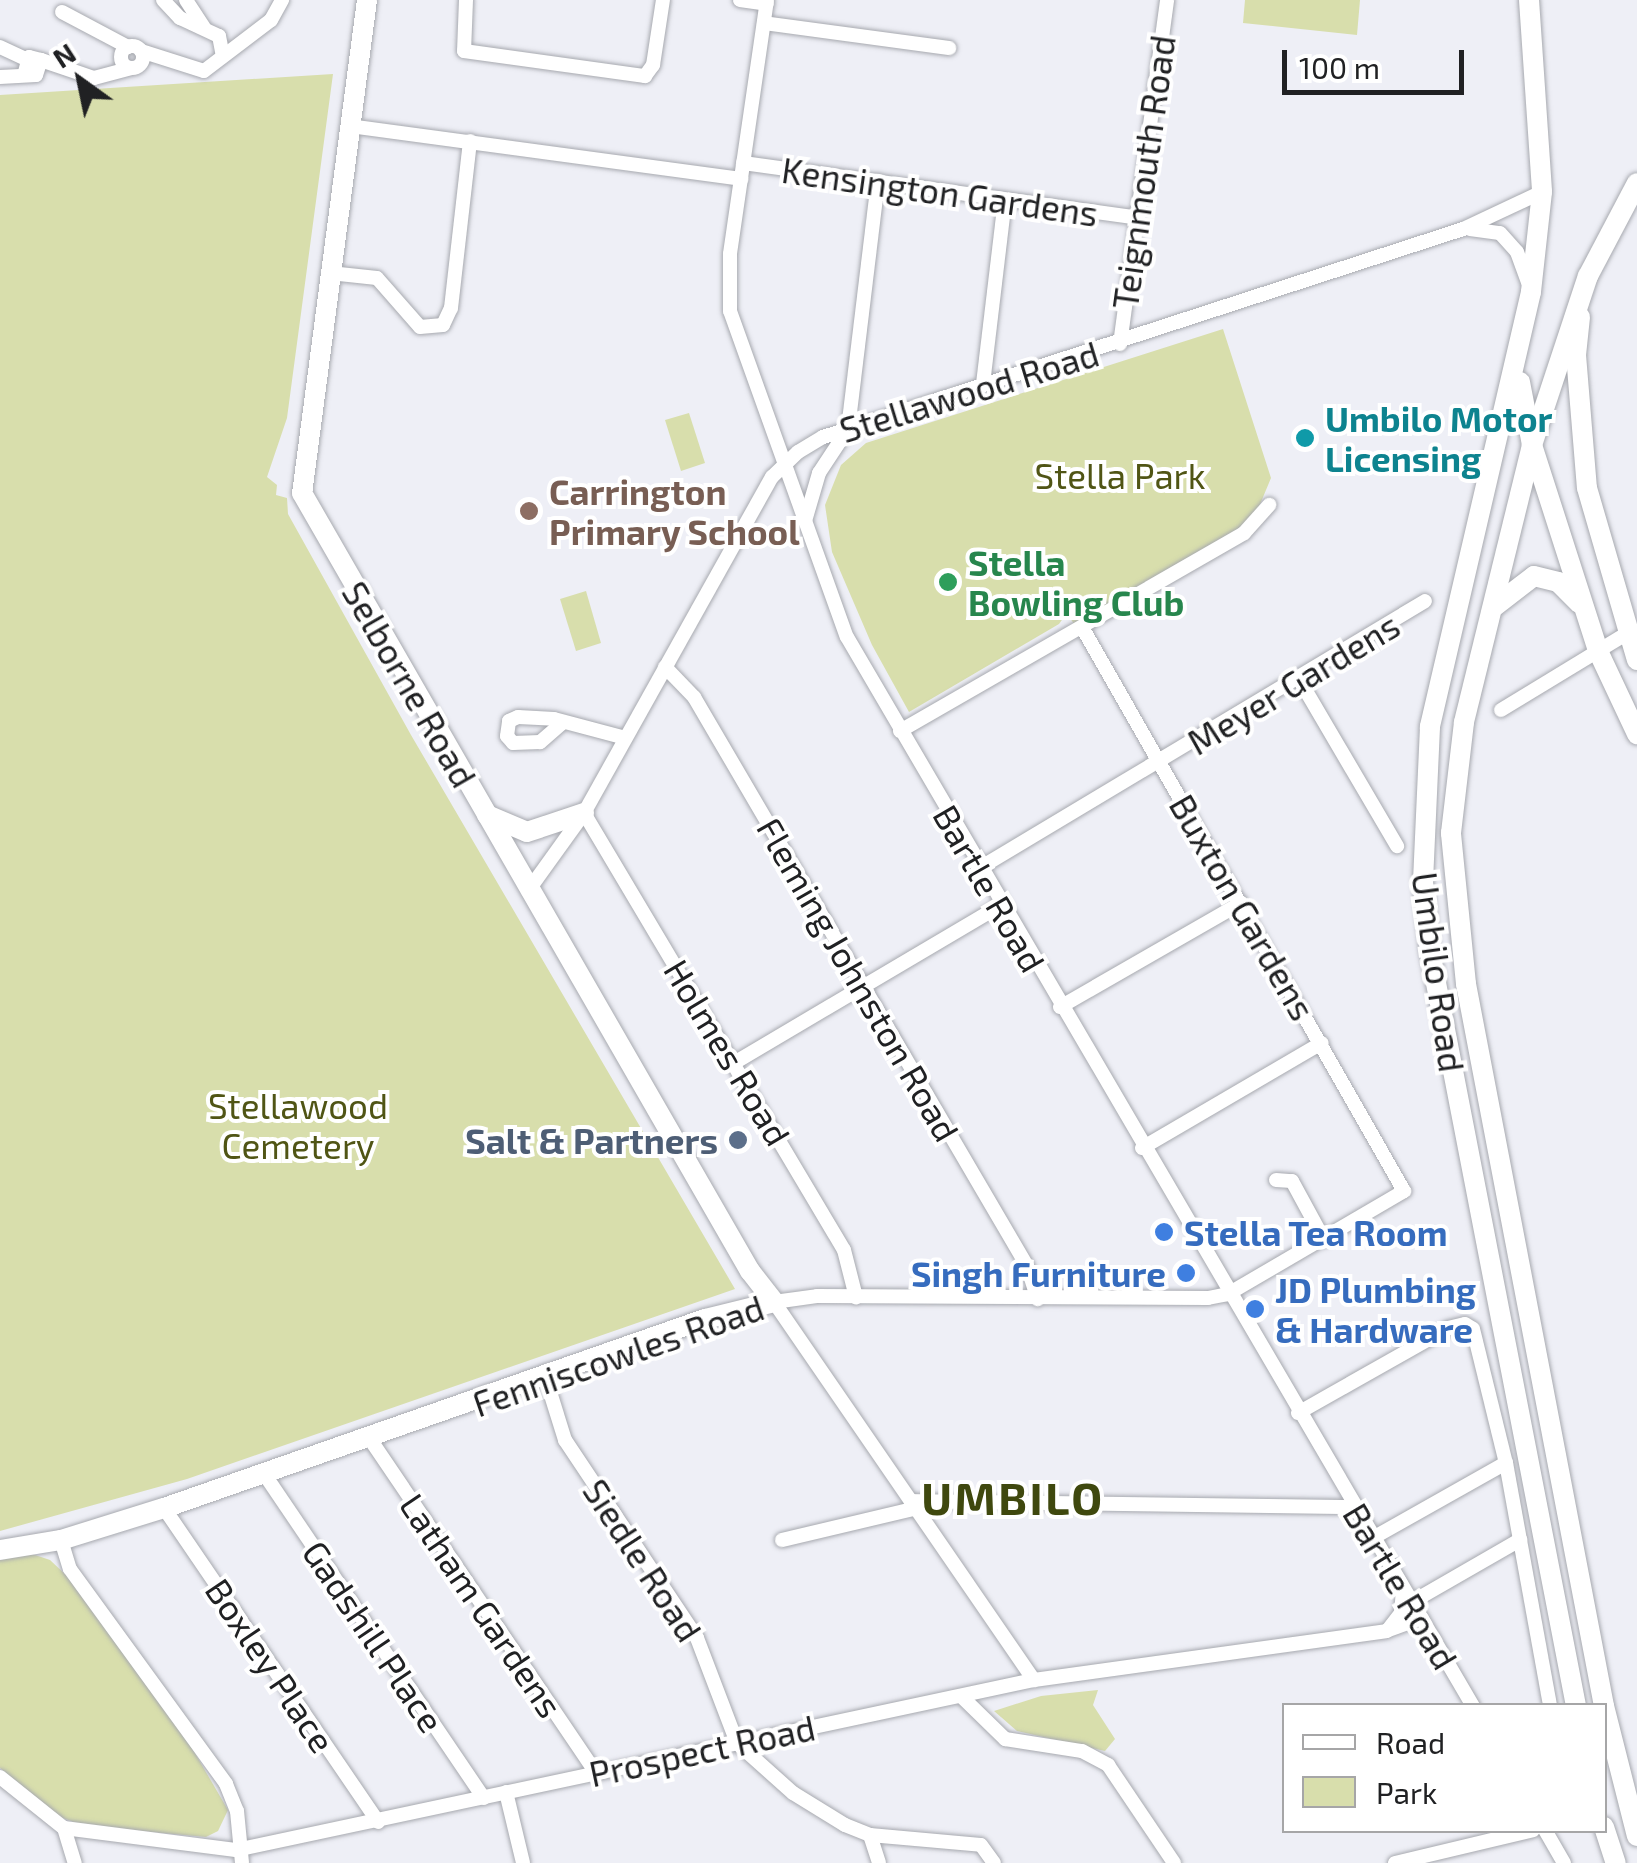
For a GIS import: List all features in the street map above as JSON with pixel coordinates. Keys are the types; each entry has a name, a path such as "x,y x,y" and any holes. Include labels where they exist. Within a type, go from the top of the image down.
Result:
{"main road":[{"name":"Selborne Road","path":"367,0 302,494 528,891 774,1302"},
{"name":"Umbilo Road","path":"1530,0 1542,192 1532,292 1519,364 1430,727 1422,882 1430,952 1575,1703"},
{"path":"1637,183 1588,276 1576,355 1581,438 1595,530 1637,660"},
{"name":"Umbilo Road","path":"1588,276 1532,445 1458,754 1453,900 1603,1703"},
{"path":"1519,364 1532,445 1598,651 1637,734"},
{"path":"1491,610 1514,584 1542,575 1584,608"},
{"path":"485,814 527,832 584,813"},
{"name":"Fenniscowles Road","path":"0,1550 61,1540 164,1508 546,1379 706,1319 774,1302"},
{"name":"Umbilo Road","path":"1607,1718 1637,1836"},
{"path":"1606,1833 1616,1863"}],"street":[{"path":"162,0 210,31 250,34"},
{"path":"186,0 210,31 223,57"},
{"path":"0,47 31,66 94,78 128,61 163,62 197,72 271,20 282,0"},
{"path":"466,0 464,51 645,76 654,65 663,0"},
{"path":"740,0 767,2"},
{"name":"Teignmouth Road","path":"1120,344 1167,0"},
{"name":"Bartle Road","path":"767,2 742,171 730,311 847,638 978,869 1470,1703"},
{"path":"62,12 128,61"},
{"path":"764,23 949,48"},
{"path":"2,76 31,66"},
{"name":"Kensington Gardens","path":"350,126 742,171 878,182 1138,218"},
{"path":"330,273 377,278 420,327 443,324 451,308 470,141"},
{"path":"804,521 818,474 848,429 878,182"},
{"name":"Stellawood Road","path":"783,462 848,429 1120,344 1463,229 1542,192"},
{"path":"983,384 1005,199"},
{"path":"1463,229 1488,229 1511,243 1532,292"},
{"path":"528,891 584,813 783,462"},
{"path":"900,732 1244,532 1270,504"},
{"name":"Meyer Gardens","path":"978,869 1160,764 1425,601"},
{"name":"Buxton Gardens","path":"1083,628 1404,1186"},
{"path":"1500,710 1626,634"},
{"name":"Fleming Johnston Road","path":"665,668 694,698 1028,1266 1038,1299"},
{"path":"1299,679 1396,846"},
{"path":"561,724 626,738"},
{"name":"Holmes Road","path":"584,813 844,1250 856,1297"},
{"path":"1060,1006 1240,903"},
{"path":"734,1062 1000,906"},
{"path":"1142,1148 1322,1043"},
{"path":"1276,1180 1292,1181 1324,1240"},
{"name":"Fenniscowles Road","path":"774,1302 856,1297 1161,1302 1228,1294 1396,1199 1404,1186"},
{"path":"774,1302 1034,1680"},
{"path":"1298,1414 1464,1324 1479,1338 1506,1462 1549,1703"},
{"name":"Siedle Road","path":"546,1379 566,1440 698,1638 737,1743"},
{"name":"Latham Gardens","path":"370,1439 595,1771"},
{"path":"1372,1539 1506,1462"},
{"name":"Gadshill Place","path":"264,1474 484,1798"},
{"path":"782,1540 914,1504 1352,1507"},
{"name":"Boxley Place","path":"164,1508 378,1822"},
{"path":"61,1540 70,1569 226,1784 237,1811 239,1856"},
{"path":"1412,1602 1520,1540"},
{"path":"1386,1632 1402,1613 1403,1586"},
{"name":"Prospect Road","path":"64,1828 239,1856 595,1771 1034,1680 1386,1632 1422,1618"},
{"path":"962,1696 1006,1739 1082,1751 1108,1765 1174,1863"},
{"path":"737,1743 824,1816 870,1835 981,1845 994,1863"},
{"path":"0,1776 64,1828 75,1863"},
{"path":"506,1792 524,1863"},
{"path":"1394,1863 1519,1833"},
{"path":"1547,1833 1564,1863"},
{"path":"870,1835 879,1863"}],"green space":[{"path":"1245,0 1360,0 1357,35 1243,23"},
{"name":"Stellawood Cemetery","path":"333,74 287,418 267,477 277,485 276,495 287,498 288,514 411,735 735,1289 187,1479 0,1531 0,95"},
{"name":"Stella Park","path":"1223,329 1271,478 1256,514 1243,529 1074,624 1067,613 1059,624 909,712 872,645 832,552 825,505 841,465 866,443"},
{"path":"689,413 705,463 681,471 665,420"},
{"path":"586,591 601,643 576,651 560,599"},
{"path":"29,1553 50,1560 66,1575 185,1736 228,1810 218,1831 206,1837 85,1826 60,1817 0,1768 0,1560"},
{"path":"1098,1690 1093,1705 1115,1739 1105,1751 1017,1731 994,1711 1041,1696"}],"place":[{"name":"Umbilo Motor Licensing","path":"1305,438"},
{"name":"Carrington Primary School","path":"529,511"},
{"name":"Stella Bowling Club","path":"948,582"},
{"name":"Salt & Partners","path":"738,1140"},
{"name":"Stella Tea Room","path":"1164,1232"},
{"name":"Singh Furniture","path":"1186,1273"},
{"name":"JD Plumbing & Hardware","path":"1255,1309"}],"district":[{"name":"UMBILO","path":"1013,1498"}]}
